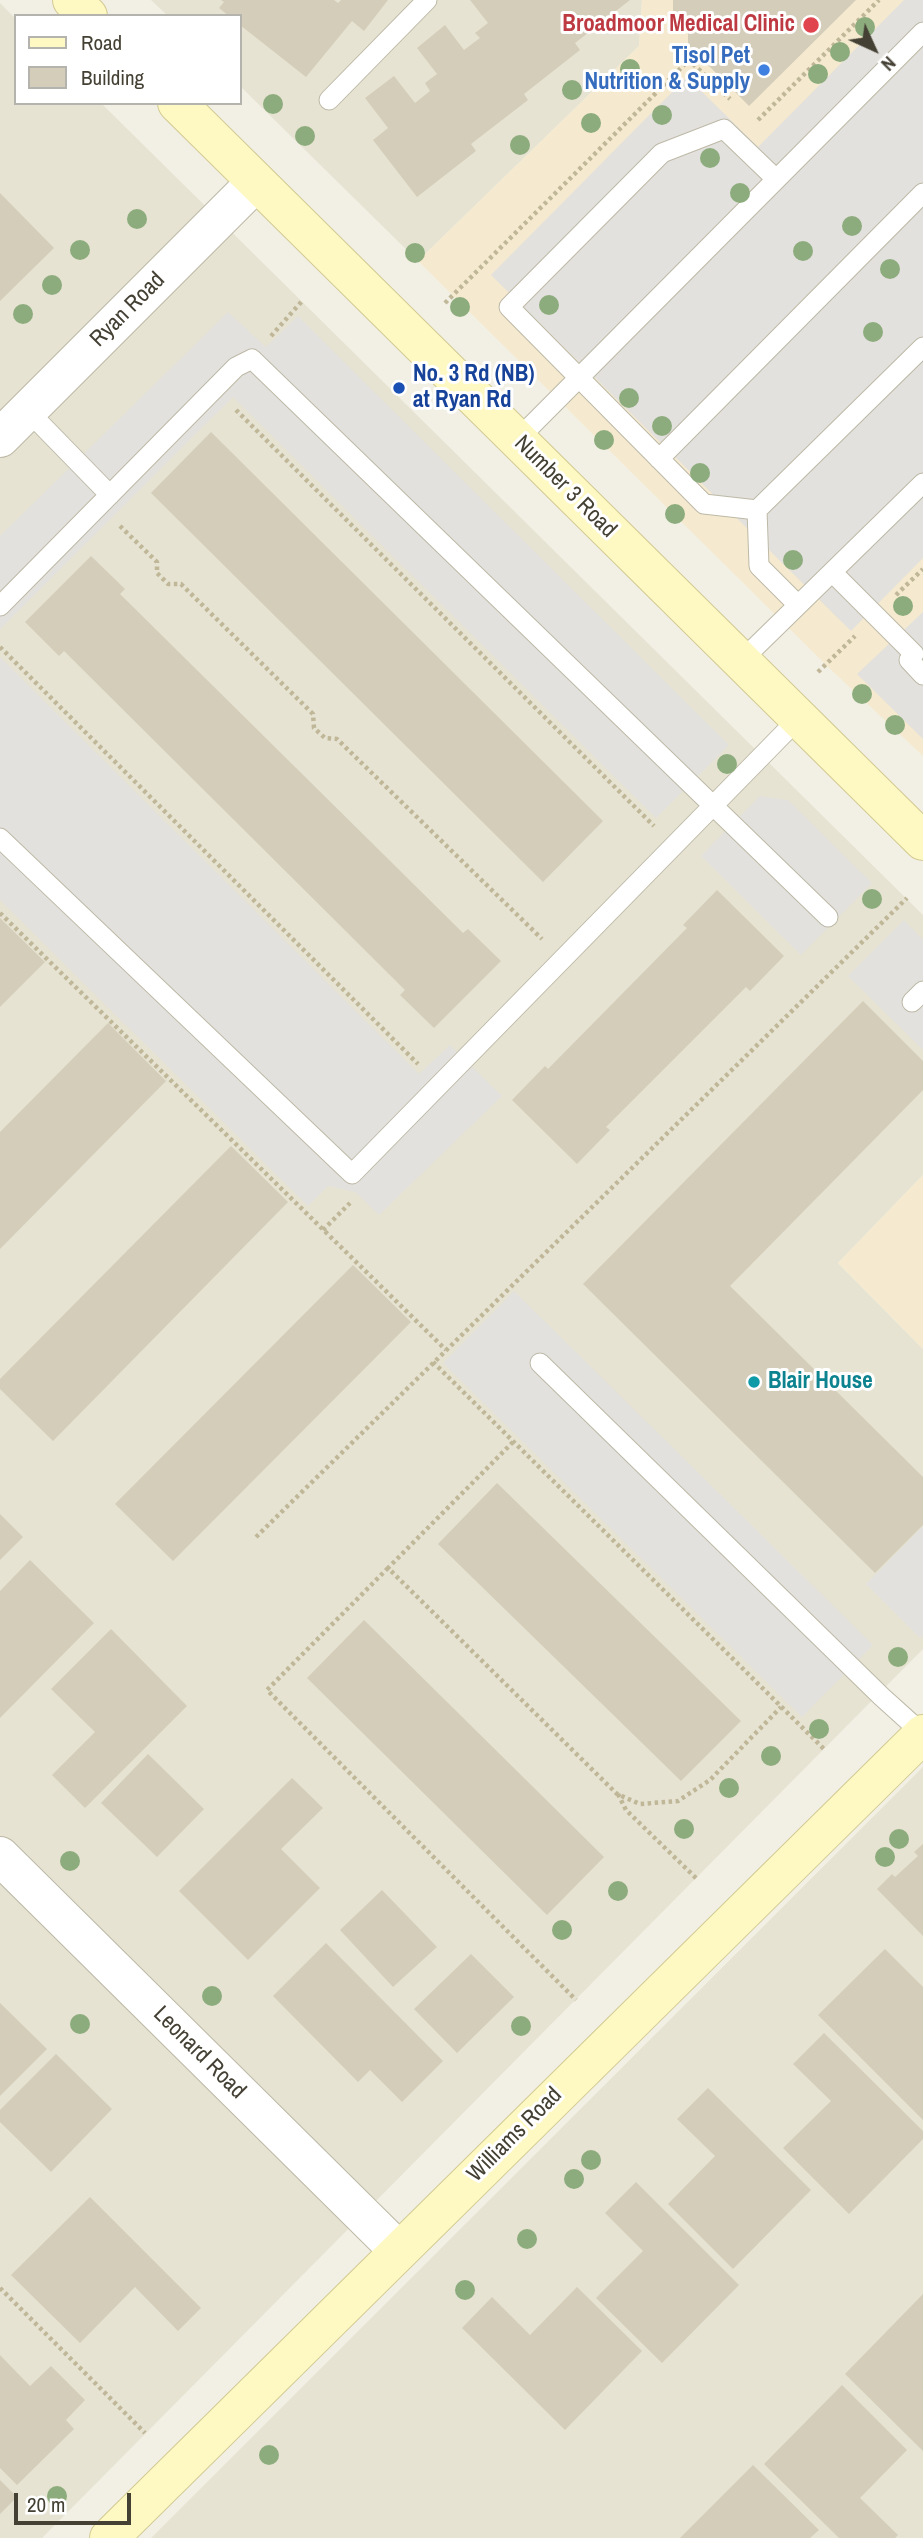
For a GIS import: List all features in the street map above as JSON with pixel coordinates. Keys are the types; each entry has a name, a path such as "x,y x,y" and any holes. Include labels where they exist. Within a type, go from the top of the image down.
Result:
{"street":[{"path":"72,0 86,14"},
{"name":"Number 3 Road","path":"179,105 923,841"},
{"name":"Ryan Road","path":"0,438 256,182"},
{"name":"Williams Road","path":"109,2538 923,1734"},
{"name":"Leonard Road","path":"0,1856 398,2250"}],"lane":[{"path":"328,100 427,0"},
{"path":"517,440 923,32"},
{"path":"757,510 704,504 509,307 662,153 724,129 776,179"},
{"path":"659,459 923,193"},
{"path":"798,605 759,566 757,510 923,347"},
{"path":"0,606 236,367 252,359 715,804 828,917"},
{"path":"27,411 110,495"},
{"path":"741,661 923,483"},
{"path":"832,572 919,650 909,660 923,675"},
{"path":"0,838 352,1174 799,718"},
{"path":"540,1363 862,1678 923,1734"}],"path":[{"path":"693,63 699,56"},
{"path":"288,314 303,300"},
{"path":"229,403 657,829"},
{"path":"113,519 157,562 157,573 168,584 181,584 313,714 314,728 324,738 337,739 545,942"},
{"path":"895,595 923,569"},
{"path":"818,672 857,634"},
{"path":"0,647 422,1068"},
{"path":"256,1537 907,898"},
{"path":"0,913 446,1350"},
{"path":"433,1362 826,1751"},
{"path":"513,1442 267,1689 576,2000"},
{"path":"388,1568 617,1794 626,1810 697,1880"},
{"path":"617,1794 640,1804 678,1801 710,1780 781,1707"},
{"path":"0,2288 145,2432"}],"shaded area":[{"path":"151,0 642,0 639,46 418,261 242,88 242,14 166,14"},
{"path":"642,0 923,0 923,756 827,666 418,261 639,46"},
{"path":"904,0 923,0 923,558 851,631 491,275 687,77 758,147"},
{"path":"0,3 14,17 14,105 103,105 923,915 923,1175 838,1263 923,1349 923,1649 42,2538 0,2538"},
{"path":"228,312 266,347 298,316 729,745 656,818 233,397 0,629 0,536"},
{"path":"923,612 923,739 857,674"},
{"path":"0,657 419,1074 450,1045 502,1096 379,1215 355,1192 328,1186 308,1206 0,900"},
{"path":"760,796 788,800 872,883 801,955 701,856"},
{"path":"904,920 923,940 923,1050 848,976"},
{"path":"923,1175 923,1349 838,1263"},
{"path":"514,1291 873,1645 802,1717 443,1363"},
{"path":"923,1526 923,1635 920,1638 866,1584"},
{"path":"923,1767 923,2538 151,2538"}],"building":[{"path":"221,0 334,0 338,3 341,0 388,0 364,31 352,21 306,77 242,27 242,14 226,14 219,8 224,2"},
{"path":"470,0 630,0 575,43 580,50 524,94 528,100 471,144 476,151 417,197 373,140 388,128 365,98 394,76 415,103 430,91 425,83 437,74 417,48 445,25 464,50 480,38 475,33 488,23"},
{"path":"673,0 856,0 749,106 688,45 688,31 673,31"},
{"path":"0,193 54,248 0,301"},
{"path":"211,432 603,821 543,882 151,493"},
{"path":"91,556 125,589 120,594 463,933 468,929 501,961 434,1028 400,995 405,990 64,651 59,656 25,622"},
{"path":"717,890 784,956 750,991 746,987 606,1127 610,1130 577,1164 512,1100 545,1066 548,1069 687,928 683,925"},
{"path":"0,918 45,962 0,1007"},
{"name":"Blair House","path":"863,1001 923,1061 923,1090 730,1286 923,1477 923,1525 875,1573 583,1284"},
{"path":"108,1023 166,1081 0,1249 0,1132"},
{"path":"231,1146 288,1202 53,1441 0,1389 0,1379"},
{"path":"353,1265 411,1322 173,1561 115,1504"},
{"path":"497,1483 741,1721 681,1781 438,1544"},
{"path":"0,1514 23,1537 0,1560"},
{"path":"30,1560 94,1623 0,1718 0,1591"},
{"path":"364,1620 604,1857 547,1915 307,1678"},
{"path":"111,1629 187,1706 85,1808 52,1775 95,1732 51,1689"},
{"path":"148,1754 204,1809 157,1857 101,1803"},
{"path":"292,1778 323,1808 281,1849 320,1888 248,1960 179,1891"},
{"path":"923,1844 923,1936 877,1889 892,1874 895,1877 918,1856 914,1852"},
{"path":"382,1890 437,1947 393,1987 340,1930"},
{"path":"326,1943 443,2061 402,2102 370,2070 358,2082 273,1996"},
{"path":"885,1949 923,1987 923,2120 818,2015"},
{"path":"471,1954 514,1997 457,2053 414,2009"},
{"path":"0,2003 47,2049 0,2096"},
{"path":"824,2033 923,2131 923,2139 849,2214 783,2148 831,2101 793,2064"},
{"path":"56,2054 112,2109 51,2172 0,2122 0,2110"},
{"path":"708,2088 811,2190 733,2269 668,2204 715,2156 677,2119"},
{"path":"636,2182 739,2285 662,2363 596,2298 643,2251 605,2213"},
{"path":"90,2197 201,2308 178,2331 135,2287 80,2343 11,2275"},
{"path":"577,2287 642,2351 565,2430 462,2328 492,2297 530,2335"},
{"path":"923,2294 923,2451 845,2374"},
{"path":"0,2355 30,2386 51,2366 85,2400 66,2420 74,2429 17,2485 0,2468"},
{"path":"842,2385 907,2450 860,2498 898,2535 895,2538 839,2538 764,2464"},
{"path":"753,2465 819,2530 810,2538 680,2538"},
{"path":"0,2480 17,2497 0,2514"}],"place":[{"name":"Broadmoor Medical Clinic","path":"811,25"},
{"name":"Tisol Pet Nutrition & Supply","path":"764,70"},
{"name":"No. 3 Rd (NB) at Ryan Rd","path":"399,388"},
{"name":"Blair House","path":"754,1382"}]}
